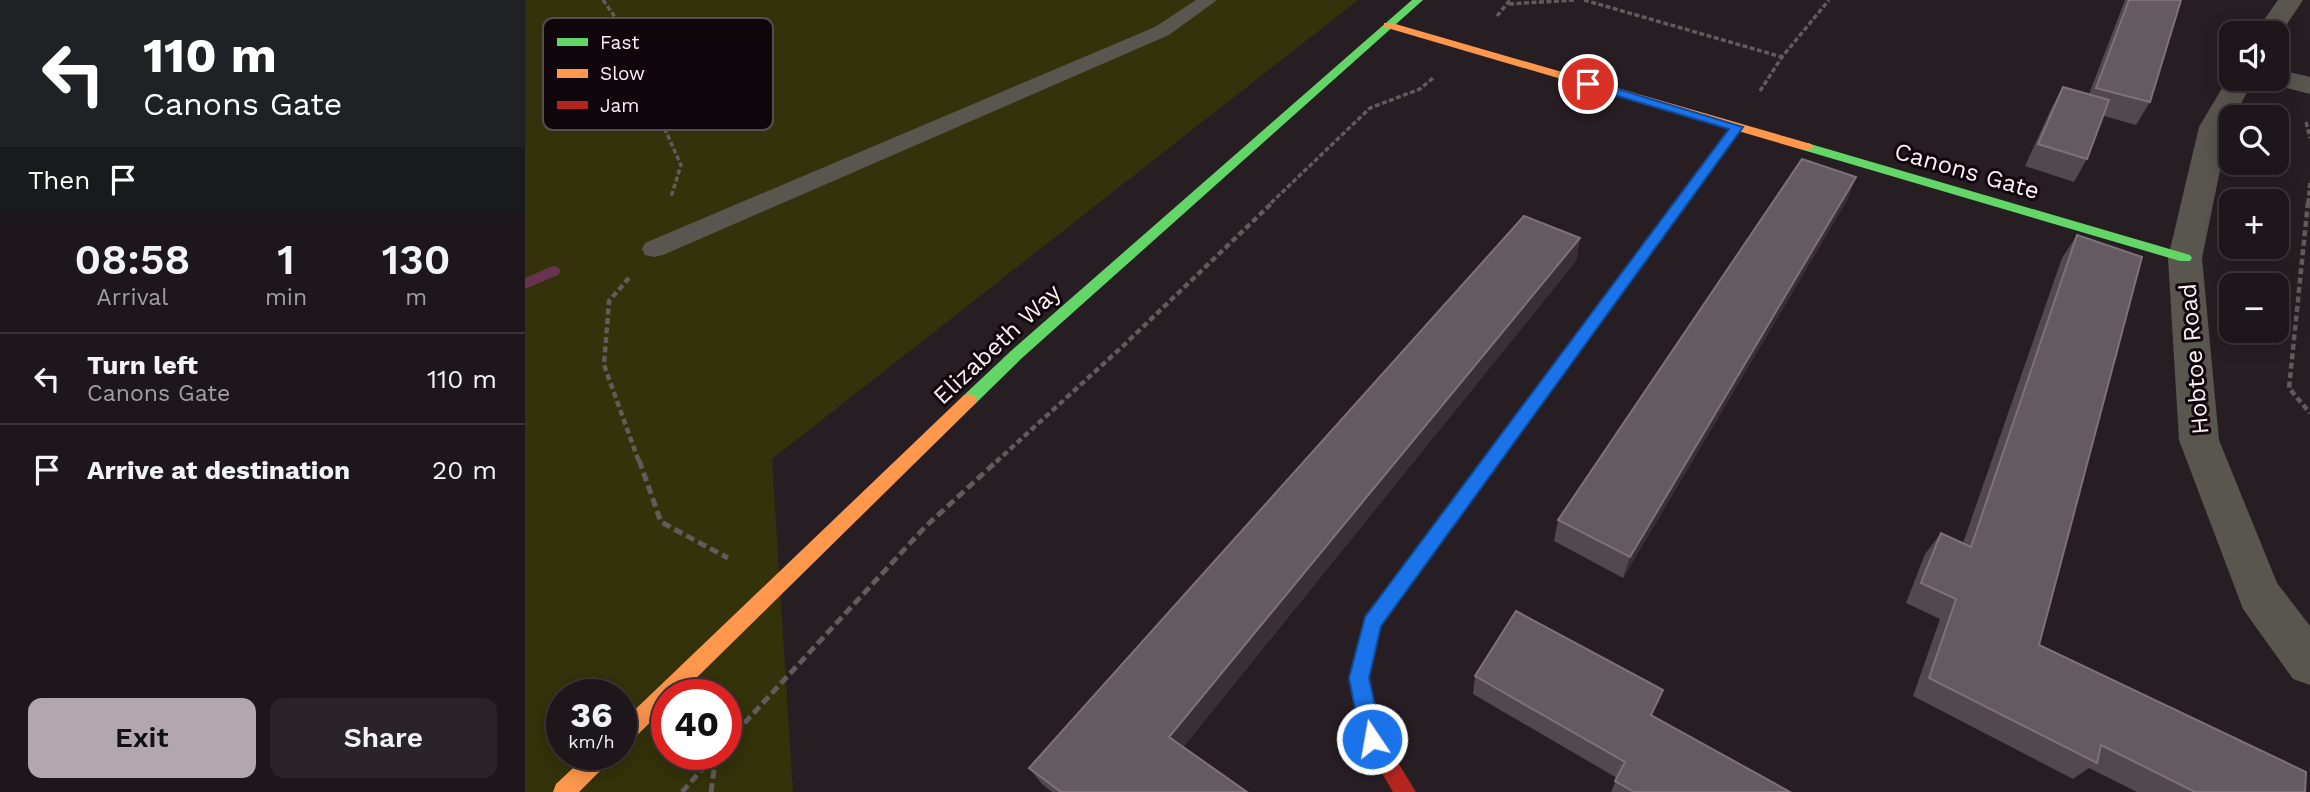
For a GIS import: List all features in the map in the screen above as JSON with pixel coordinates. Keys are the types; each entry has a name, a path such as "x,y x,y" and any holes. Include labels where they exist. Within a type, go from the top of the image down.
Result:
{"street":[{"name":"Elizabeth Way","path":"637,722 1017,354 1417,0"},
{"path":"2272,21 2279,3"},
{"name":"Canons Gate","path":"1388,25 2185,258"},
{"path":"2289,80 2310,86"},
{"name":"Hobtoe Road","path":"2234,91 2214,127 2185,258 2199,440 2259,595 2310,663"},
{"path":"1405,792 1372,739 1359,678 1372,623 1737,127"},
{"path":"564,792 587,770"}],"lane":[{"path":"654,249 1162,31 1208,0"}],"path":[{"path":"603,0 615,18"},
{"path":"742,726 925,527 1123,346 1370,108 1420,89 1510,2 1574,0"},
{"path":"1584,0 1782,57"},
{"path":"1737,127 1782,57 1829,0"},
{"path":"665,130 681,165 654,249 610,301 604,365 661,522 779,584"},
{"path":"2310,181 2289,388 2310,413"},
{"path":"682,792 702,770"},
{"path":"711,792 714,770"}],"shaded area":[{"path":"525,0 1358,0 772,459 793,792 525,792"}],"building":[{"path":"2129,0 2181,0 2150,102 2096,88"},
{"path":"2063,87 2109,100 2087,159 2038,144"},
{"path":"1802,159 1856,177 1630,557 1558,520"},
{"path":"1524,216 1580,238 1169,737 1247,792 1061,792 1029,768"},
{"path":"2077,235 2142,257 2039,645 2306,772 2305,792 2195,792 2101,745 2097,763 1929,678 1956,599 1921,583 1941,533 1971,547"},
{"path":"1516,611 1663,690 1651,715 1790,792 1634,792 1615,781 1625,762 1475,676"}],"waterway":[{"path":"525,284 553,271"}],"traffic: fast":[{"path":"969,400 1017,354 1418,0"},
{"path":"1683,200 1737,127"},
{"path":"1807,147 2185,258"}],"traffic: slow":[{"path":"1388,25 1807,147"},
{"path":"1461,502 1683,200"},
{"path":"637,722 969,400"},
{"path":"564,792 587,770"}],"traffic: jam":[{"path":"1405,792 1372,739 1359,678 1372,623 1461,502"}],"route":[{"path":"1372,739 1359,678 1372,623 1737,127 1588,84"}]}
